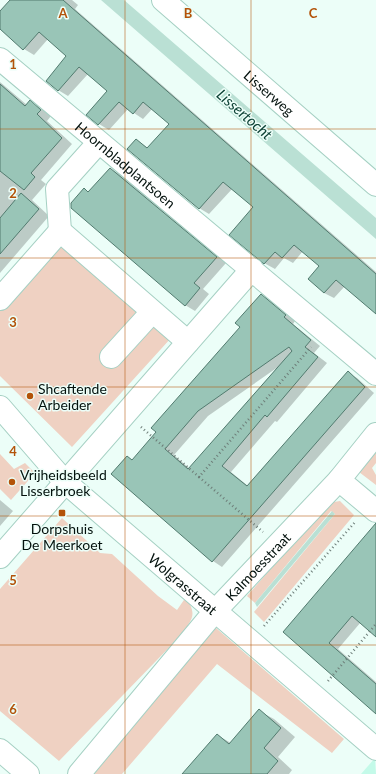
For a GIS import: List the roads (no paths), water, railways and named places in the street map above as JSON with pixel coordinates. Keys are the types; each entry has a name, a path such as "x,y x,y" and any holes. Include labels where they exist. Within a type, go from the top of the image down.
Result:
{"street":[{"name":"Lisserweg","path":"164,0 376,185"},
{"name":"Hoornbladplantsoen","path":"0,59 376,374"},
{"name":"Hoornbladplantsoen","path":"60,231 58,190 91,151"},
{"path":"0,299 60,231 81,262 152,312 188,342"},
{"path":"0,557 252,269"},
{"path":"111,356 152,312"},
{"name":"Wolgrasstraat","path":"0,407 65,482 376,749"},
{"name":"Kalmoesstraat","path":"79,774 215,610 339,480 376,434"},
{"path":"339,480 373,508"},
{"path":"0,750 28,774"}],"water":[{"name":"Lissertocht","path":"101,0 124,0 376,218 376,239"},
{"path":"332,511 335,514 257,607 255,603"}],"place":[{"name":"Shcaftende Arbeider","path":"30,396"},
{"name":"Vrijheidsbeeld Lisserbroek","path":"12,482"},
{"name":"Dorpshuis De Meerkoet","path":"62,513"}]}
